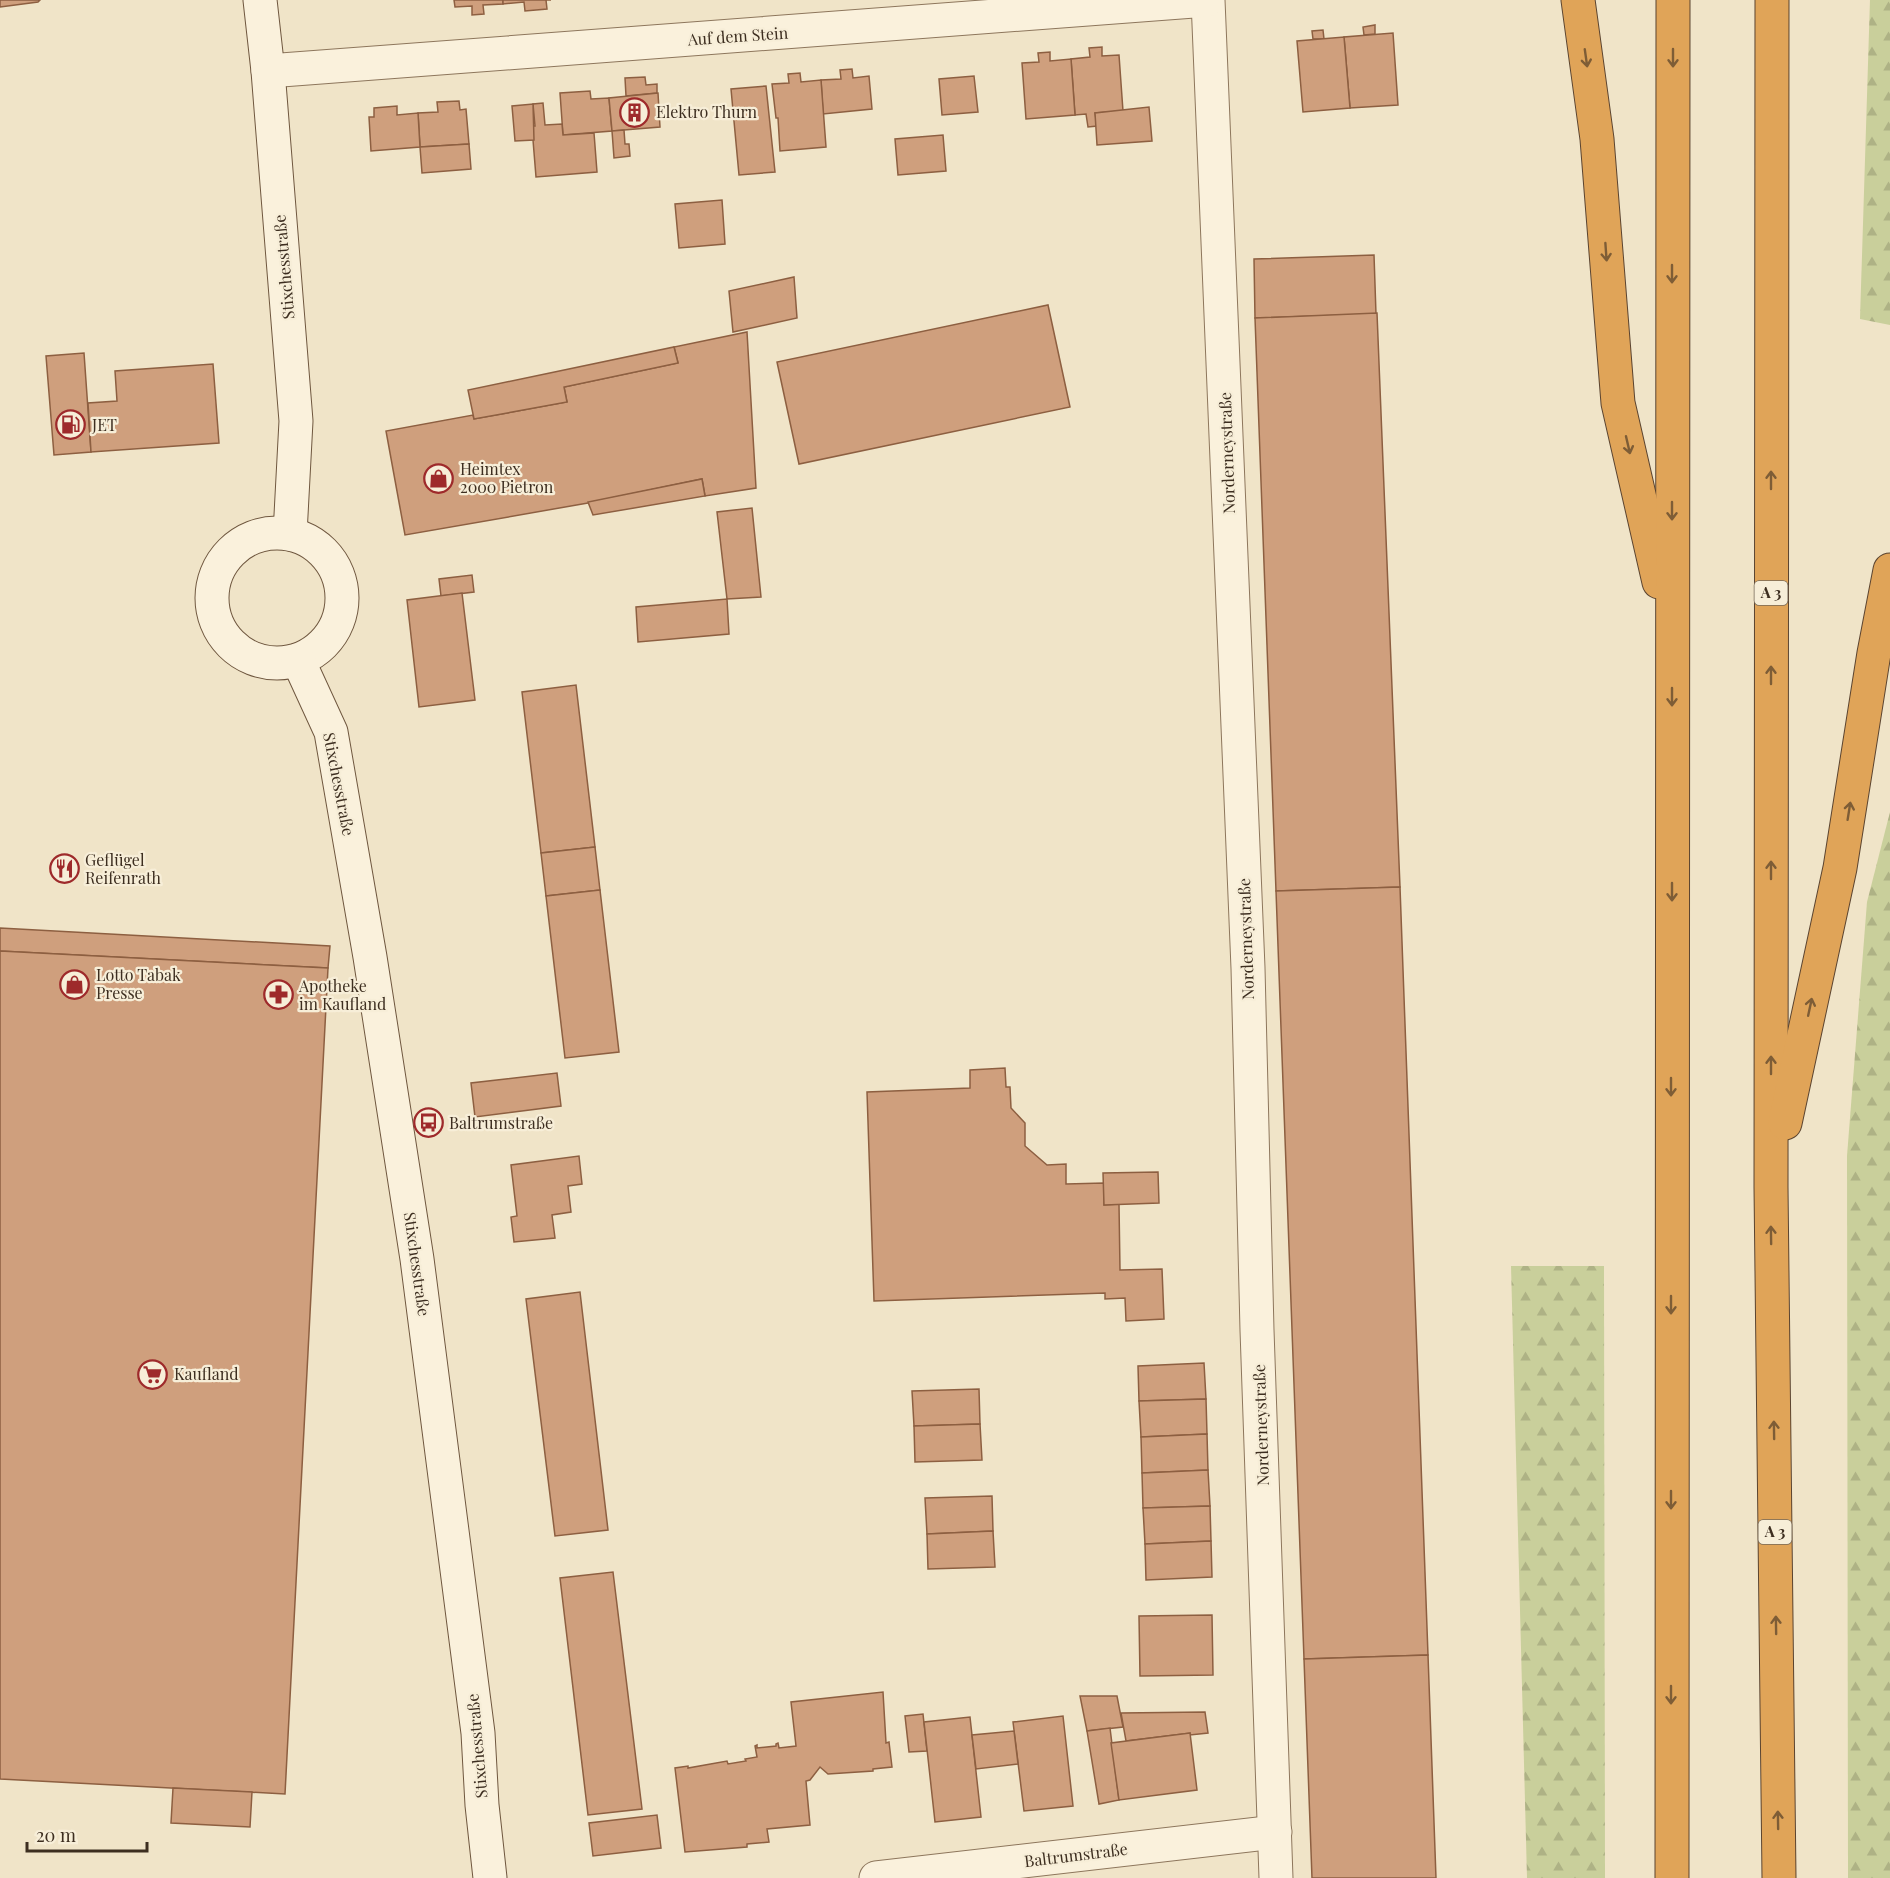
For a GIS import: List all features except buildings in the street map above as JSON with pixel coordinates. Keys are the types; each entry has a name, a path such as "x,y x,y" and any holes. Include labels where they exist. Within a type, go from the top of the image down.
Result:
{"highway":[{"path":"1578,0 1597,139 1618,403 1672,638"},
{"path":"1672,0 1672,1878"},
{"name":"A 3","path":"1772,0 1771,1187 1779,1878"},
{"path":"1771,1187 1840,868 1874,654 1890,570"}],"street":[{"name":"Stixchesstraße","path":"260,0 268,71 296,421 290,534"},
{"name":"Auf dem Stein","path":"268,71 1208,0"},
{"name":"Norderneystraße","path":"1208,0 1248,968 1257,1330 1276,1878"},
{"path":"270,533 290,534 310,542 327,555 338,573 342,594 340,616 331,635 317,650 298,660 279,663 259,661 241,652 226,639 221,631 216,622 212,603 213,583 221,564 234,549 251,538 270,533"},
{"name":"Stixchesstraße","path":"298,660 331,732 396,1120 417,1259 478,1733 482,1805 490,1878"},
{"name":"Baltrumstraße","path":"876,1878 1275,1832"}],"green space":[{"path":"1870,0 1890,0 1890,325 1860,319"},
{"path":"1890,812 1890,1878 1848,1878 1847,1156 1867,902"},
{"path":"1511,1266 1604,1266 1605,1878 1527,1878"}],"place":[{"name":"Elektro Thurn","path":"635,112"},
{"name":"JET","path":"71,425"},
{"name":"Heimtex 2000 Pietron","path":"439,478"},
{"name":"Geflügel Reifenrath","path":"64,869"},
{"name":"Lotto Tabak Presse","path":"75,984"},
{"name":"Apotheke im Kaufland","path":"278,995"},
{"name":"Baltrumstraße","path":"428,1123"},
{"name":"Kaufland","path":"153,1374"}]}
